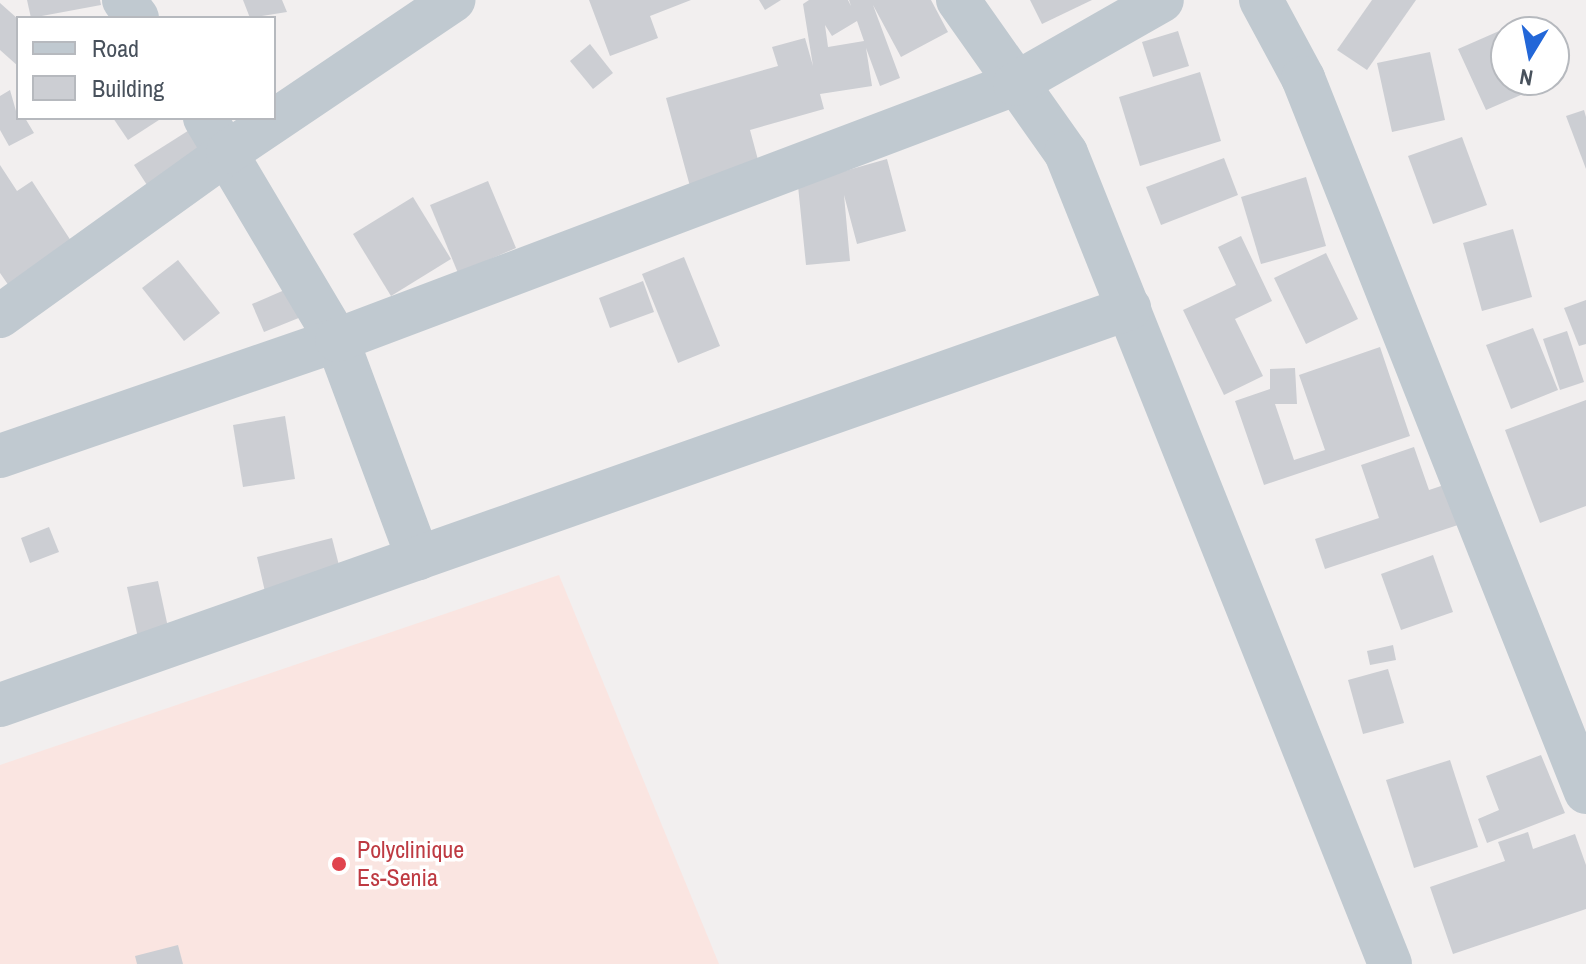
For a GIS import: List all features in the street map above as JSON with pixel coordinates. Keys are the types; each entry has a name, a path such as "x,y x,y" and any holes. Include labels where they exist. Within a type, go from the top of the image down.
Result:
{"street":[{"path":"276,101 453,0"},
{"path":"958,0 1066,153 1390,964"},
{"path":"0,456 337,340 1015,84 1162,0"},
{"path":"1261,0 1303,78 1586,792"},
{"path":"0,316 217,135 243,120"},
{"path":"217,135 337,340 418,558"},
{"path":"0,705 1129,308"}],"shaded area":[{"name":"Polyclinique Es-Senia","path":"559,575 719,964 0,964 0,765"}],"building":[{"path":"27,0 100,0 101,5 42,16 31,16"},
{"path":"243,0 282,0 287,12 262,16 249,16"},
{"path":"589,0 691,0 650,16 658,38 610,56"},
{"path":"759,0 781,0 765,10"},
{"path":"809,0 848,0 851,6 849,0 931,0 948,32 901,57 873,5 900,78 880,86 866,48 872,86 820,94 824,109 750,130 761,171 691,190 666,98 778,66 772,47 805,38 813,66 803,4","holes":["857,21 864,41 828,47 825,25 832,36"]},
{"path":"1030,0 1092,0 1042,24"},
{"path":"1372,0 1416,0 1367,70 1337,50"},
{"path":"0,3 16,17 16,64 0,50"},
{"path":"1178,31 1189,66 1153,77 1142,42"},
{"path":"1490,35 1490,96 1519,96 1486,110 1458,49"},
{"path":"590,44 613,73 593,89 570,61"},
{"path":"1430,52 1445,120 1392,132 1377,63"},
{"path":"1200,72 1221,141 1140,166 1119,97"},
{"path":"10,90 16,120 26,120 34,133 9,146 0,130 0,96"},
{"path":"1584,110 1586,117 1586,169 1566,116"},
{"path":"114,120 159,120 128,140"},
{"path":"202,122 227,162 160,205 134,165"},
{"path":"1462,137 1487,205 1433,224 1408,156"},
{"path":"1224,158 1238,195 1161,225 1146,187"},
{"path":"887,159 906,231 857,244 844,195 850,261 806,265 797,176 841,172"},
{"path":"0,165 17,191 32,181 73,244 9,286 0,273"},
{"path":"1306,177 1326,246 1261,264 1241,197"},
{"path":"488,181 516,248 458,273 430,205"},
{"path":"413,197 451,259 391,296 353,234"},
{"path":"1513,229 1532,297 1482,311 1463,243"},
{"path":"1241,236 1272,301 1235,319 1263,376 1224,395 1183,310 1236,285 1218,247"},
{"path":"1326,253 1358,319 1306,344 1274,278"},
{"path":"684,257 720,346 678,363 642,274"},
{"path":"178,260 220,313 184,341 142,288"},
{"path":"643,281 654,312 610,328 599,298"},
{"path":"303,282 316,311 264,332 252,304"},
{"path":"1586,300 1586,344 1579,346 1564,308"},
{"path":"1533,328 1558,390 1511,409 1486,345"},
{"path":"1567,331 1584,382 1560,390 1543,339"},
{"path":"1380,347 1410,436 1264,485 1235,401 1270,389 1270,369 1295,368 1297,404 1275,404 1294,460 1325,450 1299,375"},
{"path":"1586,400 1586,506 1540,523 1505,430"},
{"path":"285,416 295,479 243,487 233,425"},
{"path":"1414,447 1429,490 1450,483 1464,523 1325,569 1315,539 1379,518 1361,465"},
{"path":"49,527 59,552 30,563 21,538"},
{"path":"332,538 342,577 266,596 257,557"},
{"path":"1433,555 1453,612 1401,630 1381,574"},
{"path":"158,581 169,632 138,638 127,587"},
{"path":"1393,645 1396,660 1370,665 1367,651"},
{"path":"1388,669 1404,723 1363,734 1348,680"},
{"path":"1541,755 1565,813 1487,843 1478,819 1499,810 1486,776"},
{"path":"1450,760 1478,847 1414,868 1386,780"},
{"path":"1528,832 1533,849 1575,834 1586,865 1586,909 1453,954 1430,887 1505,861 1498,842"},
{"path":"178,945 183,964 137,964 135,956"}],"place":[{"name":"Polyclinique Es-Senia","path":"339,864"}]}
